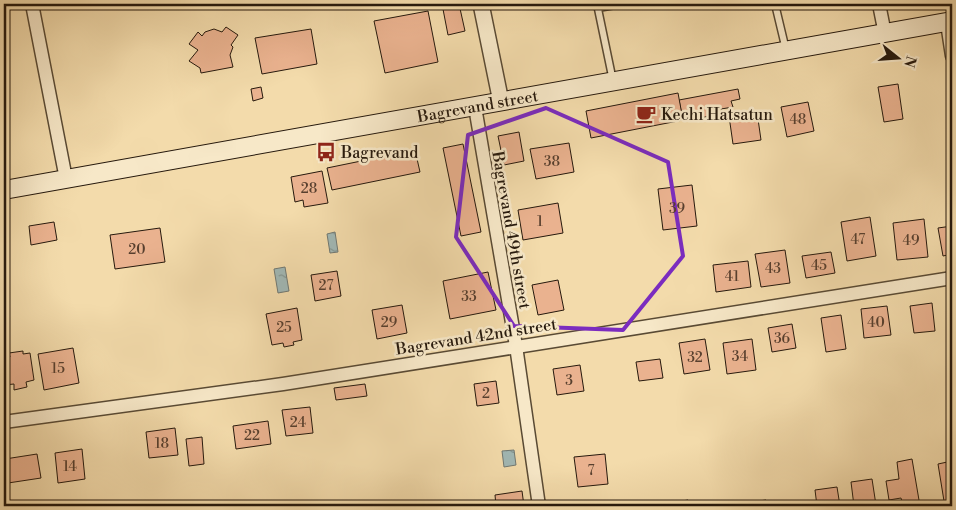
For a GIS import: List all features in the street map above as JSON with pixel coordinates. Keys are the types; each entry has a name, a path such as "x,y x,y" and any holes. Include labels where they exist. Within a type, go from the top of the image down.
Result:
{"main road":[{"name":"Bagrevand street","path":"4,190 950,22"}],"street":[{"path":"32,4 66,179"},
{"path":"481,4 501,102"},
{"path":"879,4 885,34"},
{"path":"950,22 952,56"},
{"name":"Bagrevand 49th street","path":"475,107 516,346 539,506"},
{"name":"Bagrevand 42nd street","path":"4,422 283,384 952,278"}],"lane":[{"path":"613,82 598,6 621,4"},
{"path":"774,4 787,51"}],"highlighted area":[{"path":"546,108 668,162 683,256 623,330 514,326 456,237 468,135"}],"water":[{"path":"335,232 338,252 330,253 327,234"},
{"path":"285,267 289,291 278,293 274,269"},
{"path":"514,450 516,465 504,467 502,451"}],"building":[{"path":"442,4 459,4 465,31 448,35"},
{"path":"428,11 438,62 385,73 374,21"},
{"path":"226,27 238,35 231,45 233,47 230,55 233,67 201,73 200,68 189,61 198,50 189,44 198,32 202,36 205,32 214,29 222,32"},
{"path":"311,29 317,64 262,74 255,38"},
{"path":"898,84 903,119 884,122 878,87"},
{"path":"261,87 263,98 253,101 251,89"},
{"path":"738,89 740,99 731,101 733,107 721,109 722,114 683,121 679,100"},
{"path":"678,93 683,120 591,138 586,111"},
{"path":"808,102 814,131 787,137 781,107"},
{"path":"757,112 761,140 733,144 729,116"},
{"path":"519,132 524,161 504,165 498,136"},
{"path":"569,143 574,172 536,179 530,149"},
{"path":"463,144 481,232 461,236 443,148"},
{"path":"415,150 420,172 332,190 327,168"},
{"path":"322,171 328,203 304,207 303,200 295,202 291,177"},
{"path":"692,185 697,226 663,230 658,189"},
{"path":"558,203 563,233 523,240 518,210"},
{"path":"870,217 876,256 847,261 841,222"},
{"path":"924,219 928,257 897,260 893,223"},
{"path":"54,222 57,240 31,245 29,226"},
{"path":"952,226 952,254 943,256 938,228"},
{"path":"160,228 165,262 115,269 110,235"},
{"path":"785,250 790,283 761,287 755,254"},
{"path":"831,252 835,273 806,278 802,256"},
{"path":"748,261 751,287 716,292 713,265"},
{"path":"337,271 341,296 315,301 311,275"},
{"path":"488,272 496,310 450,319 443,281"},
{"path":"558,280 564,310 538,315 532,285"},
{"path":"949,302 952,302 952,327"},
{"path":"932,303 935,331 914,333 910,306"},
{"path":"402,305 407,333 377,339 372,310"},
{"path":"887,306 891,335 864,338 861,309"},
{"path":"297,308 302,340 293,342 294,345 284,347 283,343 272,345 266,314"},
{"path":"841,315 846,349 826,352 821,318"},
{"path":"792,324 796,348 772,352 768,328"},
{"path":"705,339 710,370 684,374 679,343"},
{"path":"752,339 756,370 727,374 723,343"},
{"path":"73,348 79,383 44,390 38,354"},
{"path":"23,351 23,354 30,353 34,380 26,382 27,387 14,390 14,384 4,385 4,358 10,357 9,353"},
{"path":"660,359 663,378 639,381 636,362"},
{"path":"580,365 584,391 557,395 553,369"},
{"path":"496,381 499,403 477,406 474,384"},
{"path":"365,384 367,396 336,400 334,388"},
{"path":"310,407 313,433 286,436 282,410"},
{"path":"268,421 271,444 236,449 233,426"},
{"path":"175,428 178,455 149,458 146,432"},
{"path":"202,437 204,464 189,466 186,439"},
{"path":"82,449 85,479 58,483 55,453"},
{"path":"37,454 41,478 8,483 5,459"},
{"path":"605,454 608,484 578,487 574,457"},
{"path":"912,459 920,506 903,506 901,498 889,500 886,481 899,479 897,462"},
{"path":"952,461 952,499 944,501 938,464"},
{"path":"872,479 876,505 854,506 851,482"},
{"path":"837,487 840,506 817,506 815,490"},
{"path":"522,491 524,506 496,506 495,495"},
{"path":"688,500 689,506 658,506 658,505"},
{"path":"766,500 767,506 737,506 737,504"}],"place":[{"name":"Kechi Hatsatun","path":"646,114"},
{"name":"Bagrevand","path":"326,152"}]}
